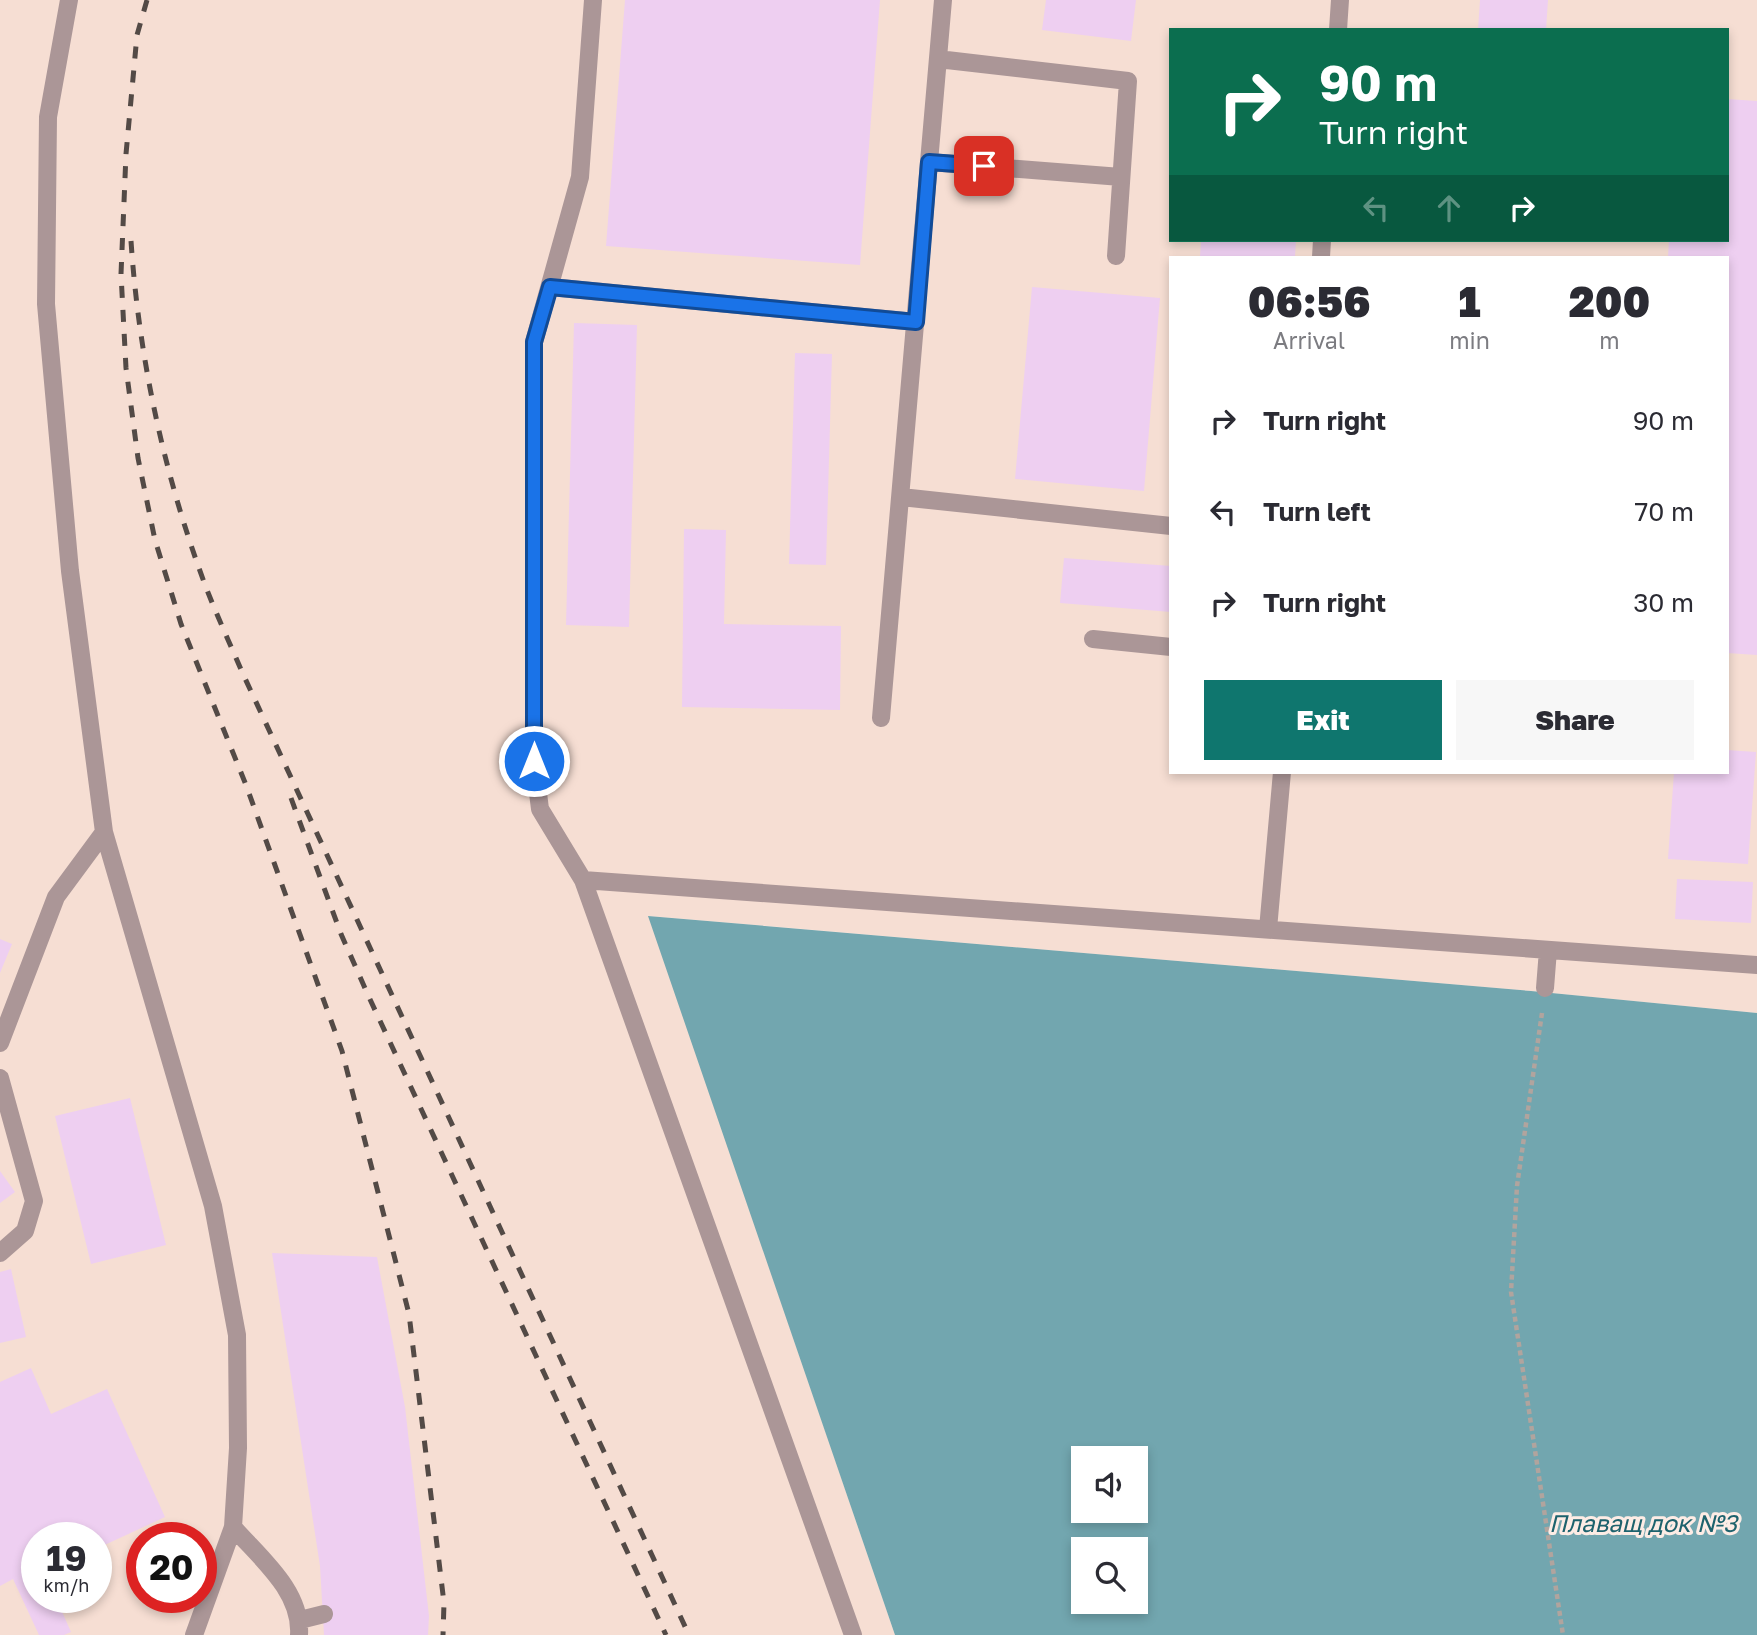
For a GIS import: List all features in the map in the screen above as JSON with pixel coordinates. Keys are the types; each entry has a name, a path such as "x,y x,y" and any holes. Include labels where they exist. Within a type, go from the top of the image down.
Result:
{"street":[{"path":"69,0 48,117 46,304 70,572 104,832 213,1206 237,1335 238,1448 233,1527 194,1635"},
{"path":"593,0 580,177 534,342 534,761 540,809 583,880 853,1635"},
{"path":"881,718 943,0"},
{"path":"1338,28 1340,0"},
{"path":"938,59 1128,81 1116,256"},
{"path":"929,162 1121,177"},
{"path":"550,287 916,322"},
{"path":"901,497 1169,526"},
{"path":"1093,639 1169,647"},
{"path":"1268,929 1282,774"},
{"path":"0,1043 55,897 104,832"},
{"path":"583,880 1757,965"},
{"path":"1545,988 1548,950"},
{"path":"0,1078 34,1201 25,1231 0,1253"},
{"path":"233,1527 287,1588 300,1628 324,1614"}],"path":[{"path":"1545,988 1517,1186 1511,1292 1563,1635"}],"shaded area":[{"path":"0,0 1757,0 1757,1013 1531,991 649,916 895,1635 0,1635"}],"water":[{"name":"Плаващ док №3","path":"648,916 1531,991 1757,1013 1757,1635 895,1635"}],"building":[{"path":"625,0 880,0 860,265 606,246"},
{"path":"1046,0 1136,0 1131,41 1042,30"},
{"path":"1480,0 1548,0 1546,28 1478,28"},
{"path":"1729,99 1757,101 1757,655 1729,653 1729,256 1668,256 1669,242 1729,242"},
{"path":"1201,242 1296,242 1295,256 1200,256"},
{"path":"1032,287 1160,298 1144,491 1015,479"},
{"path":"574,323 637,325 629,627 566,625"},
{"path":"795,353 832,354 826,565 789,564"},
{"path":"684,529 726,530 724,624 841,626 840,710 682,707"},
{"path":"1064,558 1169,566 1169,612 1060,603"},
{"path":"1729,750 1756,752 1748,864 1668,859 1674,774 1729,774"},
{"path":"1677,879 1753,882 1751,923 1675,919"},
{"path":"0,939 12,944 0,973"},
{"path":"130,1098 166,1245 91,1264 55,1116"},
{"path":"0,1171 15,1192 0,1203"},
{"path":"272,1253 377,1257 405,1407 429,1616 428,1635 324,1635 320,1566"},
{"path":"11,1269 26,1337 0,1343 0,1272"},
{"path":"31,1368 51,1414 107,1389 165,1517 154,1522 126,1522 126,1535 112,1542 112,1522 21,1522 21,1596 13,1579 0,1586 0,1382"},
{"path":"29,1613 63,1613 71,1632 64,1635 39,1635"}],"railway":[{"path":"147,0 137,35 126,154 121,274 126,368 138,458 155,540 181,624 246,785 342,1051 409,1314 444,1603 443,1635"},
{"path":"131,241 140,330 156,418 179,505 207,590 243,674 689,1635"},
{"path":"291,798 341,934 368,995 666,1635"}],"route":[{"path":"534,761 534,342 550,287 916,322 929,162 984,166"}]}
